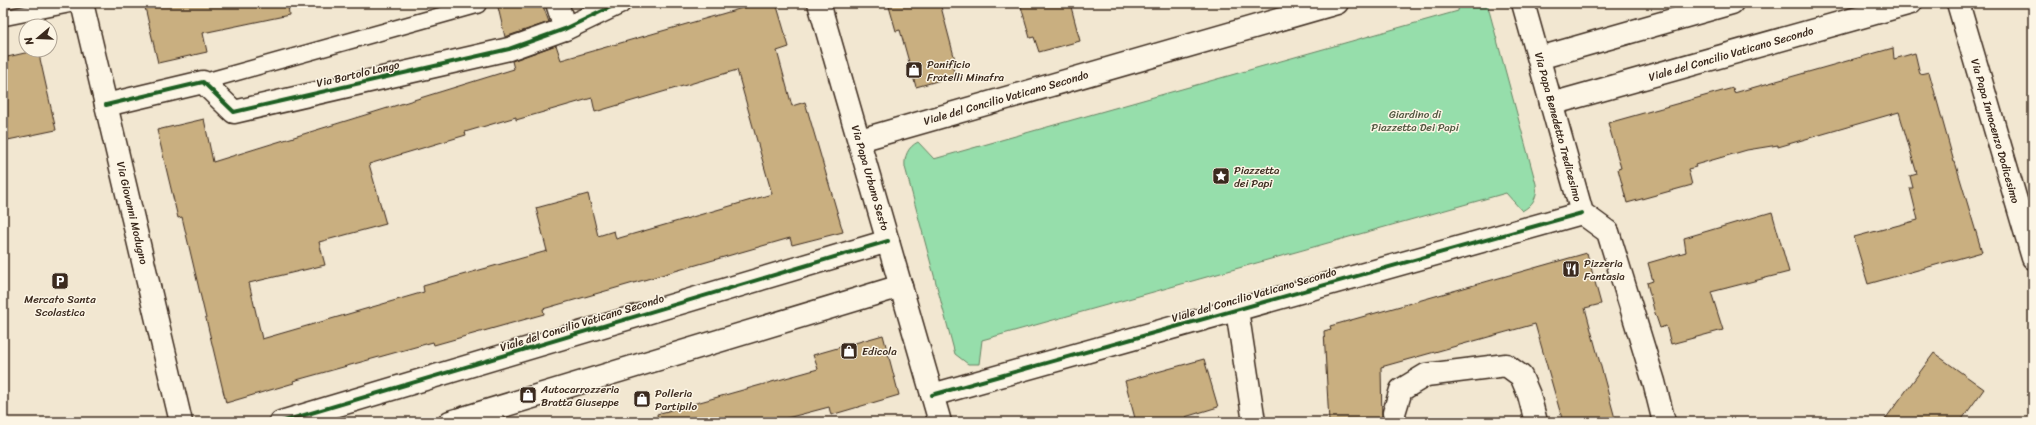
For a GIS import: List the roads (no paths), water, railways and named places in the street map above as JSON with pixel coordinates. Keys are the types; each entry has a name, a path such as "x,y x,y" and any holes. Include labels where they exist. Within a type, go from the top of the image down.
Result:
{"street":[{"name":"Via Giovanni Modugno","path":"82,3 181,422"},
{"path":"557,3 566,29"},
{"name":"Via Bartolo Longo","path":"203,82 234,112 509,49 566,29 620,3"},
{"name":"Via Papa Urbano Sesto","path":"820,3 940,422"},
{"name":"Viale del Concilio Vaticano Secondo","path":"860,140 1337,3"},
{"name":"Via Papa Benedetto Tredicesimo","path":"1524,3 1582,213 1608,232 1654,382 1664,422"},
{"path":"1539,58 1732,3"},
{"name":"Viale del Concilio Vaticano Secondo","path":"1551,104 1911,3"},
{"name":"Via Papa Innocenzo Dodicesimo","path":"1958,3 2033,258"},
{"path":"106,105 203,82"},
{"name":"Viale del Concilio Vaticano Secondo","path":"932,395 1582,213"},
{"name":"Viale del Concilio Vaticano Secondo","path":"281,422 888,241"},
{"path":"450,422 901,286"},
{"path":"1237,310 1254,422"},
{"path":"1395,422 1394,413 1401,390 1426,375 1506,365 1521,376 1529,395 1536,422"}],"lane":[{"path":"3,18 78,3"},
{"path":"203,82 478,5"}],"place":[{"name":"Panificio Fratelli Minafra","path":"914,70"},
{"name":"Piazzetta dei Papi","path":"1221,176"},
{"name":"Pizzeria Fantasia","path":"1571,269"},
{"name":"Mercato Santa Scolastica","path":"60,281"},
{"name":"Edicola","path":"849,351"},
{"name":"Autocarrozzeria Bratta Giuseppe","path":"528,395"},
{"name":"Polleria Partipilo","path":"642,399"}],"park label":[{"name":"Giardino di Piazzetta Dei Papi","path":"1415,120"}]}
